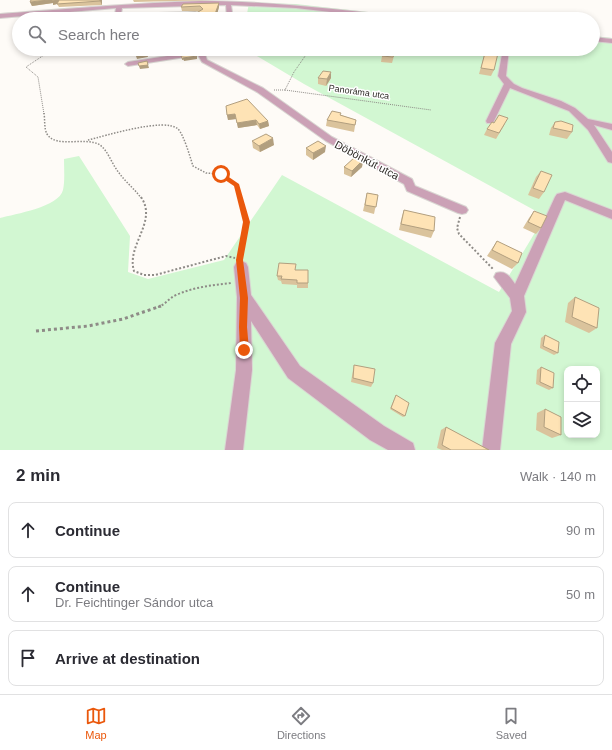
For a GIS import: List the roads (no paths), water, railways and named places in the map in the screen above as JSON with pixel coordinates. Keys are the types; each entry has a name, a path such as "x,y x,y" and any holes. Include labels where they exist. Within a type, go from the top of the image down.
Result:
{"street":[{"path":"295,7 299,4 296,0"},
{"path":"139,3 228,3 295,7 342,12"},
{"path":"53,12 130,6 127,10 133,12 143,10 143,7 139,3"},
{"path":"228,3 229,12"},
{"path":"119,12 120,7"},
{"path":"0,16 12,15"},
{"path":"600,40 612,41"},
{"path":"128,64 181,56"},
{"name":"Döbönkút utca","path":"202,56 204,61 260,90 329,139 408,182 411,188 462,210"},
{"path":"505,56 502,76 507,85 564,104 587,121 612,160"},
{"path":"490,121 507,85"},
{"path":"587,121 612,127"},
{"path":"491,450 503,343 519,312 517,296 561,196 565,196 612,215"},
{"path":"234,450 244,370 242,277 294,372 378,433 406,450"},
{"path":"501,277 517,296"}]}
